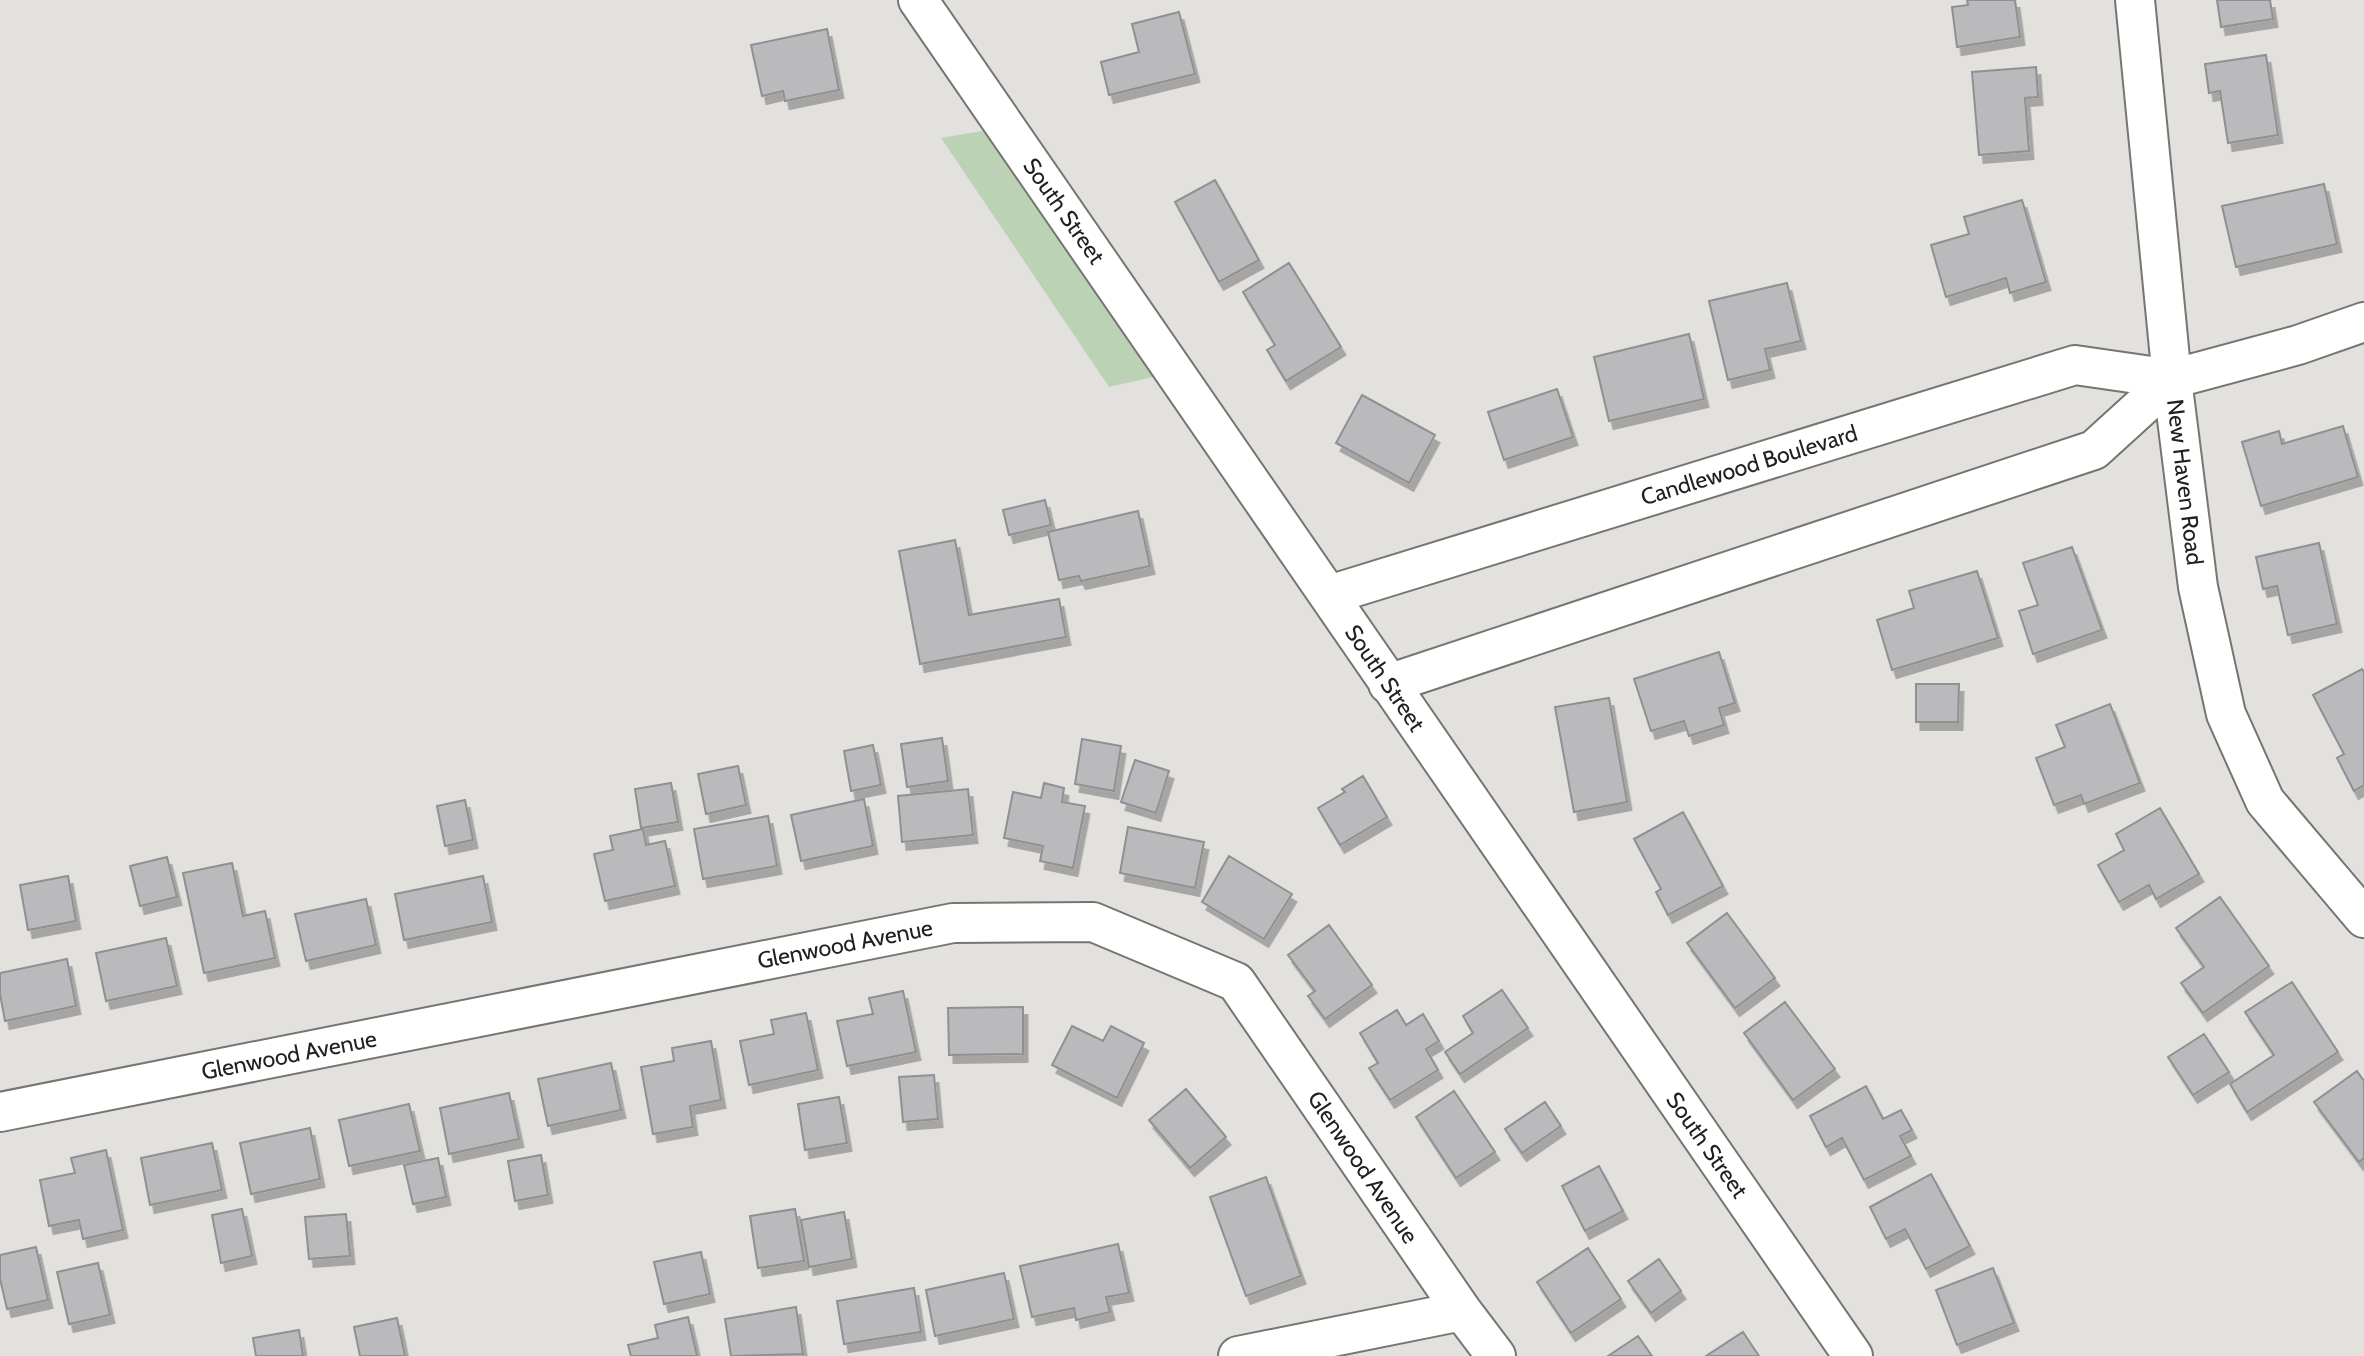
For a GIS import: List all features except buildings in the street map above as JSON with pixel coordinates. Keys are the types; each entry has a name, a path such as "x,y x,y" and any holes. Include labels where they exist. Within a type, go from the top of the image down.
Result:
{"street":[{"name":"South Street","path":"918,0 1853,1356"},
{"name":"New Haven Road","path":"2135,0 2172,379 2198,587 2226,714 2265,801 2364,918"},
{"name":"Candlewood Boulevard","path":"1329,595 2075,365 2172,379 2298,345 2364,322"},
{"name":"Candlewood Boulevard","path":"1388,684 2094,450 2172,379"},
{"name":"Glenwood Avenue","path":"0,1112 953,923 1093,922 1236,982 1462,1311 1496,1356"},
{"path":"1238,1356 1462,1311"}],"green space":[{"path":"1005,127 1175,372 1109,387 941,138"}]}
